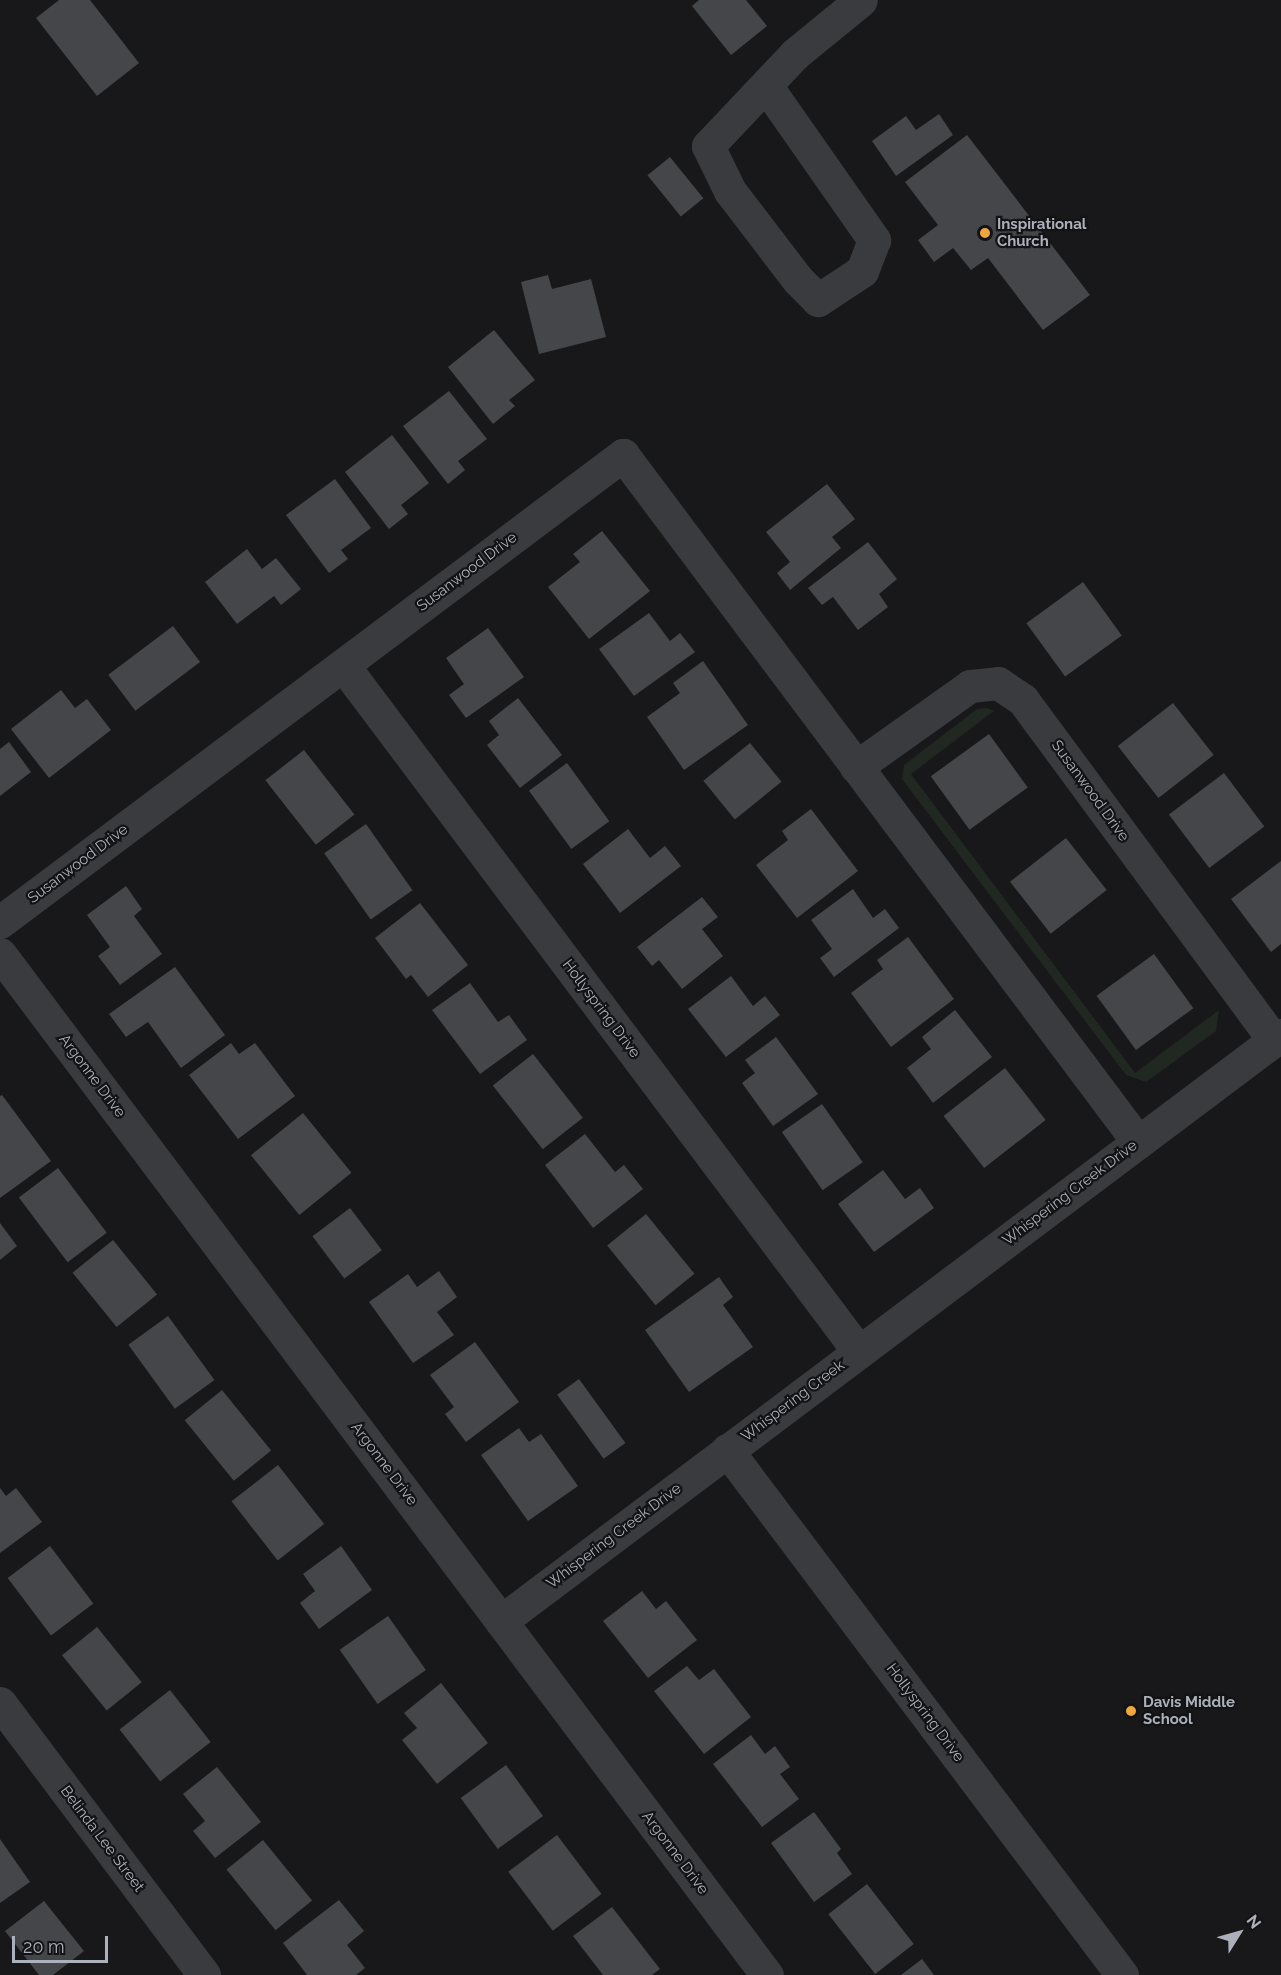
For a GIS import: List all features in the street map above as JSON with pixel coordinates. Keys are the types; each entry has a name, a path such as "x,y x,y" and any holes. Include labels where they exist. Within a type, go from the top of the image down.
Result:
{"street":[{"path":"767,87 874,240 862,271 818,300 798,280 730,191 708,146 767,87 795,54 861,0"},
{"name":"Susanwood Drive","path":"0,922 622,456 1138,1142"},
{"name":"Hollyspring Drive","path":"343,665 859,1352"},
{"name":"Susanwood Drive","path":"856,767 970,686 998,683 1023,700 1277,1038"},
{"name":"Argonne Drive","path":"0,954 767,1975"},
{"name":"Whispering Creek Drive","path":"859,1352 1277,1038"},
{"name":"Whispering Creek","path":"727,1450 859,1352"},
{"name":"Hollyspring Drive","path":"727,1450 1122,1975"},
{"name":"Whispering Creek Drive","path":"501,1621 727,1450"},
{"name":"Belinda Lee Street","path":"0,1703 204,1975"}],"shaded area":[{"path":"987,708 994,711 911,774 1135,1073 1219,1010 1216,1031 1146,1082 1126,1075 902,779 904,765 977,709"}],"building":[{"path":"59,0 90,0 139,63 97,96 36,18"},
{"path":"699,0 746,0 767,26 731,55 692,6"},
{"path":"939,114 953,135 896,176 872,141 906,116 916,130"},
{"name":"Inspirational Church","path":"967,135 1090,295 1043,330 988,258 971,270 953,248 934,262 918,240 938,225 905,182"},
{"path":"670,157 703,198 681,216 647,175"},
{"path":"548,275 552,289 591,279 606,337 539,354 521,282"},
{"path":"494,330 535,380 509,400 515,406 493,424 448,367"},
{"path":"449,391 487,439 458,461 465,470 448,484 403,426"},
{"path":"392,435 429,483 401,505 408,514 389,529 345,472"},
{"path":"335,479 371,528 341,550 348,559 329,573 286,515"},
{"path":"827,484 855,519 832,537 841,548 790,590 777,573 790,562 766,532"},
{"path":"602,531 650,591 589,639 548,587 580,562 573,554"},
{"path":"868,542 897,579 879,594 888,607 858,630 833,597 822,605 808,588"},
{"path":"247,549 262,569 276,558 301,589 281,605 274,596 237,624 205,582"},
{"path":"1083,582 1122,635 1065,677 1026,623"},
{"path":"649,613 670,641 680,633 695,652 634,696 599,649"},
{"path":"173,626 200,662 135,711 108,675"},
{"path":"488,628 524,677 466,718 449,695 464,684 446,658"},
{"path":"703,661 748,725 684,770 647,717 680,693 673,683"},
{"path":"61,690 75,708 87,699 111,730 49,778 11,729"},
{"path":"518,698 562,755 520,788 487,745 499,735 489,721"},
{"path":"1173,703 1214,755 1158,798 1118,746"},
{"path":"989,734 1028,787 970,830 931,776"},
{"path":"9,742 31,772 0,796 0,749"},
{"path":"750,743 781,782 735,820 703,781"},
{"path":"304,750 354,815 316,845 265,780"},
{"path":"567,763 609,821 571,849 529,791"},
{"path":"1224,773 1264,827 1209,868 1169,815"},
{"path":"811,809 858,871 797,918 756,865 788,840 782,831"},
{"path":"366,824 412,890 371,920 324,853"},
{"path":"628,829 650,858 665,846 681,866 620,913 583,864"},
{"path":"1066,838 1107,890 1051,934 1010,882"},
{"path":"1281,861 1281,944 1271,952 1231,899"},
{"path":"126,886 142,909 134,916 162,954 120,985 98,956 110,947 87,915"},
{"path":"853,889 873,918 885,909 899,928 834,977 820,958 832,949 811,920"},
{"path":"702,897 718,917 702,929 723,956 682,989 659,960 652,966 637,947"},
{"path":"420,903 468,965 428,997 411,975 406,979 375,938"},
{"path":"908,937 954,999 891,1047 851,993 883,969 877,960"},
{"path":"1154,954 1193,1008 1136,1050 1097,996"},
{"path":"175,967 225,1035 181,1068 148,1022 126,1037 109,1014"},
{"path":"731,976 753,1006 765,996 780,1015 726,1057 688,1009"},
{"path":"470,983 498,1022 509,1015 527,1040 480,1074 432,1010"},
{"path":"955,1010 992,1057 933,1103 907,1068 931,1049 922,1037"},
{"path":"776,1037 818,1094 773,1126 742,1083 755,1073 745,1060"},
{"path":"231,1043 239,1054 255,1043 295,1096 238,1139 189,1075"},
{"path":"533,1054 583,1118 543,1149 493,1085"},
{"path":"1005,1068 1046,1120 984,1168 944,1116"},
{"path":"2,1095 51,1161 0,1198 0,1096"},
{"path":"822,1104 863,1162 823,1190 782,1132"},
{"path":"303,1113 351,1173 299,1215 251,1155"},
{"path":"585,1134 615,1172 624,1165 643,1189 593,1228 545,1165"},
{"path":"58,1168 107,1233 68,1262 19,1197"},
{"path":"883,1170 905,1199 920,1188 934,1208 874,1252 838,1204"},
{"path":"350,1208 382,1250 344,1279 312,1236"},
{"path":"646,1214 694,1274 656,1305 607,1245"},
{"path":"0,1223 17,1246 0,1260"},
{"path":"113,1240 157,1294 117,1327 73,1273"},
{"path":"439,1271 457,1297 437,1312 454,1335 413,1363 369,1302 408,1274 417,1287"},
{"path":"719,1277 733,1297 723,1305 753,1347 689,1392 645,1330"},
{"path":"168,1316 214,1380 175,1409 128,1345"},
{"path":"475,1342 519,1402 466,1442 445,1414 454,1407 430,1375"},
{"path":"579,1379 625,1443 604,1459 557,1395"},
{"path":"222,1390 271,1451 234,1481 185,1420"},
{"path":"519,1428 529,1442 541,1434 578,1486 528,1521 481,1455"},
{"path":"278,1465 324,1524 278,1560 232,1501"},
{"path":"0,1488 6,1496 16,1488 42,1522 0,1553"},
{"path":"50,1546 93,1604 51,1635 8,1578"},
{"path":"341,1546 372,1590 319,1629 300,1603 315,1591 303,1574"},
{"path":"642,1591 656,1609 666,1601 697,1640 648,1678 603,1621"},
{"path":"388,1616 426,1670 378,1704 340,1650"},
{"path":"97,1627 142,1682 107,1710 62,1655"},
{"path":"687,1666 699,1680 714,1669 751,1717 704,1754 654,1691"},
{"path":"441,1683 488,1743 437,1784 402,1740 417,1728 404,1713"},
{"path":"170,1690 211,1742 160,1781 120,1729"},
{"path":"751,1735 765,1754 775,1746 790,1767 780,1774 799,1799 762,1827 713,1764"},
{"path":"506,1765 543,1816 498,1849 461,1798"},
{"path":"217,1767 261,1822 215,1858 193,1831 205,1821 183,1794"},
{"path":"814,1812 841,1849 837,1853 852,1874 814,1902 771,1843"},
{"path":"557,1835 602,1894 553,1931 508,1872"},
{"path":"0,1839 30,1882 0,1903"},
{"path":"263,1840 312,1901 276,1930 226,1870"},
{"path":"867,1884 914,1944 875,1974 828,1914"},
{"path":"339,1900 364,1931 347,1945 365,1968 356,1975 307,1975 283,1943"},
{"path":"44,1901 84,1951 53,1975 39,1975 5,1931"},
{"path":"612,1907 660,1969 652,1975 603,1975 573,1936"},
{"path":"922,1959 934,1975 901,1975"}],"place":[{"name":"Inspirational Church","path":"985,233"},
{"name":"Davis Middle School","path":"1131,1711"}]}
